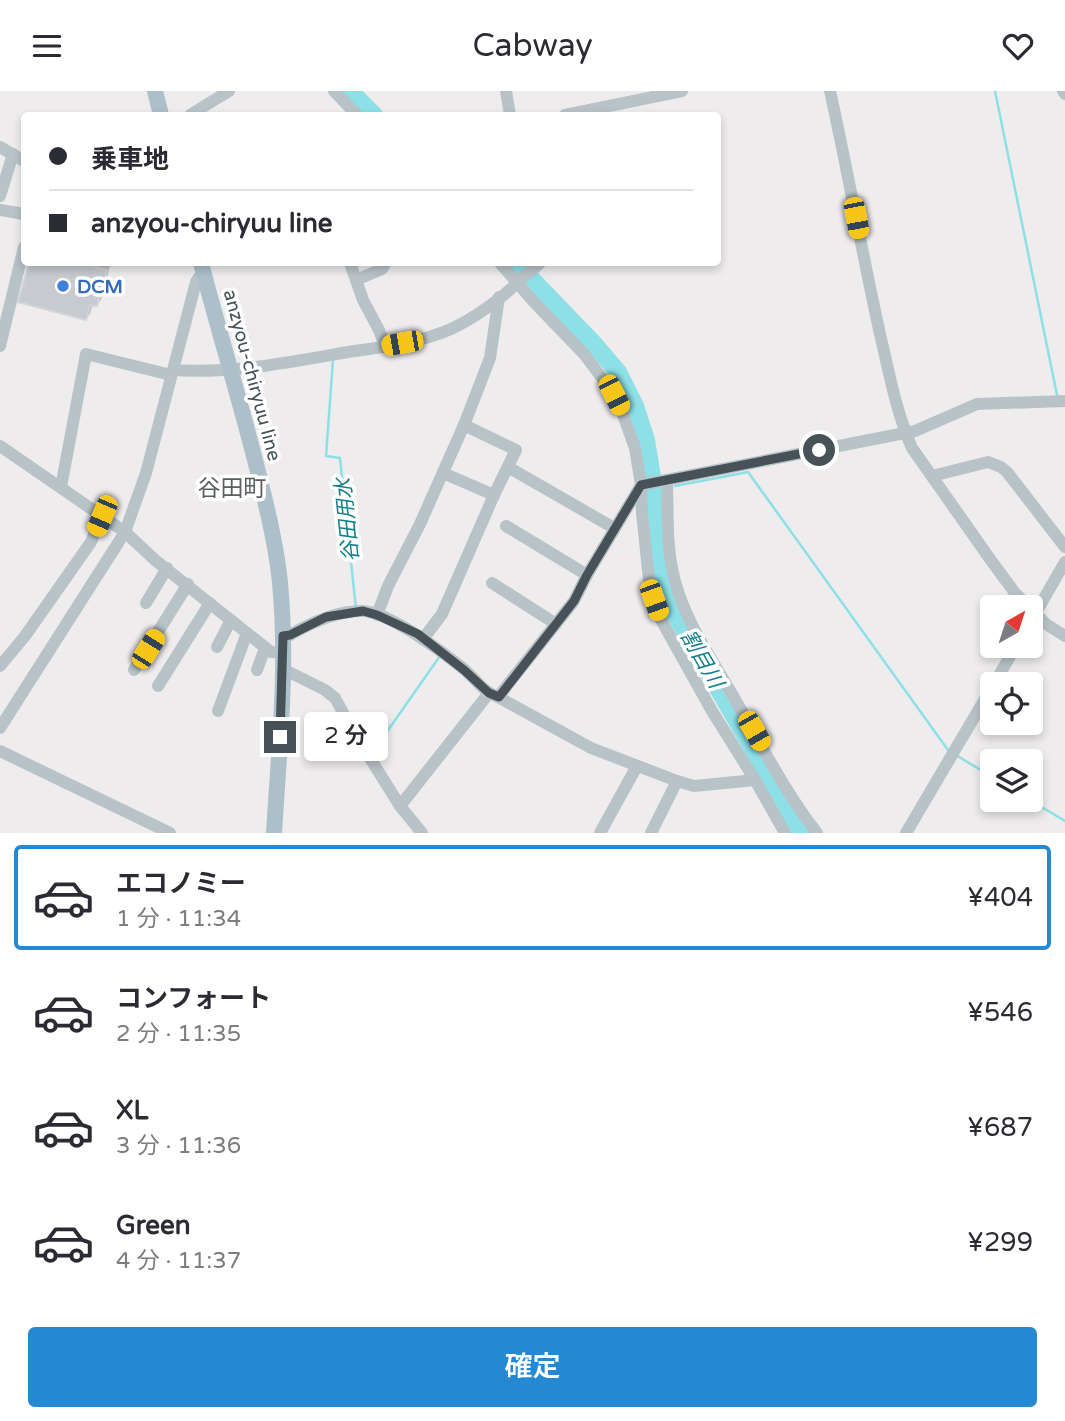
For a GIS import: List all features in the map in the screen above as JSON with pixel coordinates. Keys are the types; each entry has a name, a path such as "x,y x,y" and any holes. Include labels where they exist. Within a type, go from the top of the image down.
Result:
{"main road":[{"path":"155,91 160,112"},
{"name":"anzyou-chiryuu line","path":"202,267 250,440 280,580 283,661 274,833"}],"street":[{"path":"195,112 229,91"},
{"path":"334,91 354,112"},
{"path":"506,91 510,112"},
{"path":"580,112 682,91"},
{"path":"830,91 869,287 906,433 912,448 1017,595"},
{"path":"0,147 19,157 0,197"},
{"path":"0,210 21,214"},
{"path":"0,346 21,259"},
{"path":"351,266 363,300 385,346"},
{"path":"356,280 384,266"},
{"path":"503,266 584,354 614,395 635,448 649,580 660,618 785,833"},
{"path":"61,487 86,353 172,373 201,372 419,341 450,329 484,310 537,266"},
{"path":"0,728 125,533 146,473 202,267"},
{"path":"377,615 388,586 443,473 490,358 499,297"},
{"path":"400,806 574,601 641,485 915,431 977,404 1065,401"},
{"path":"423,639 442,614 516,450 464,425"},
{"path":"0,446 125,533 271,652 335,698 400,806 422,833"},
{"path":"933,476 988,462 1001,467 1065,547"},
{"path":"508,467 614,528"},
{"path":"443,473 494,495"},
{"path":"667,480 671,561 682,603 699,640 817,833"},
{"path":"0,666 25,636 91,542 102,516"},
{"path":"506,526 587,575"},
{"path":"1043,595 1065,562"},
{"path":"146,603 167,568"},
{"path":"492,583 556,624"},
{"path":"134,670 188,584"},
{"path":"158,686 210,603"},
{"path":"283,636 326,617 363,611 377,615 418,634 494,695 592,748 694,786 755,780"},
{"path":"217,647 231,620"},
{"path":"1043,622 1065,636"},
{"path":"218,711 247,633"},
{"path":"257,670 265,647"},
{"path":"906,833 980,707"},
{"path":"0,751 170,833"},
{"path":"600,833 637,766"},
{"path":"651,833 677,781"}],"building":[{"name":"DCM","path":"28,266 95,266 107,270 97,306 90,305 86,320 18,302"}],"waterway":[{"name":"割目川","path":"350,91 371,112"},
{"path":"995,91 1057,395"},
{"name":"割目川","path":"519,266 618,372 635,406 646,440 662,572 675,614 803,833"},
{"name":"谷田用水","path":"333,360 326,456 340,458 356,609"},
{"path":"675,486 748,472 951,751"},
{"name":"割目川","path":"654,490 658,489"},
{"name":"谷田用水","path":"372,753 440,656"},
{"path":"956,755 980,770"},
{"path":"1043,808 1065,821"}],"place":[{"name":"DCM","path":"63,286"}],"district":[{"name":"谷田町","path":"232,488"}],"route":[{"path":"280,737 283,636 326,617 363,611 418,634 489,693 499,697 574,601 641,485 819,450"}]}
